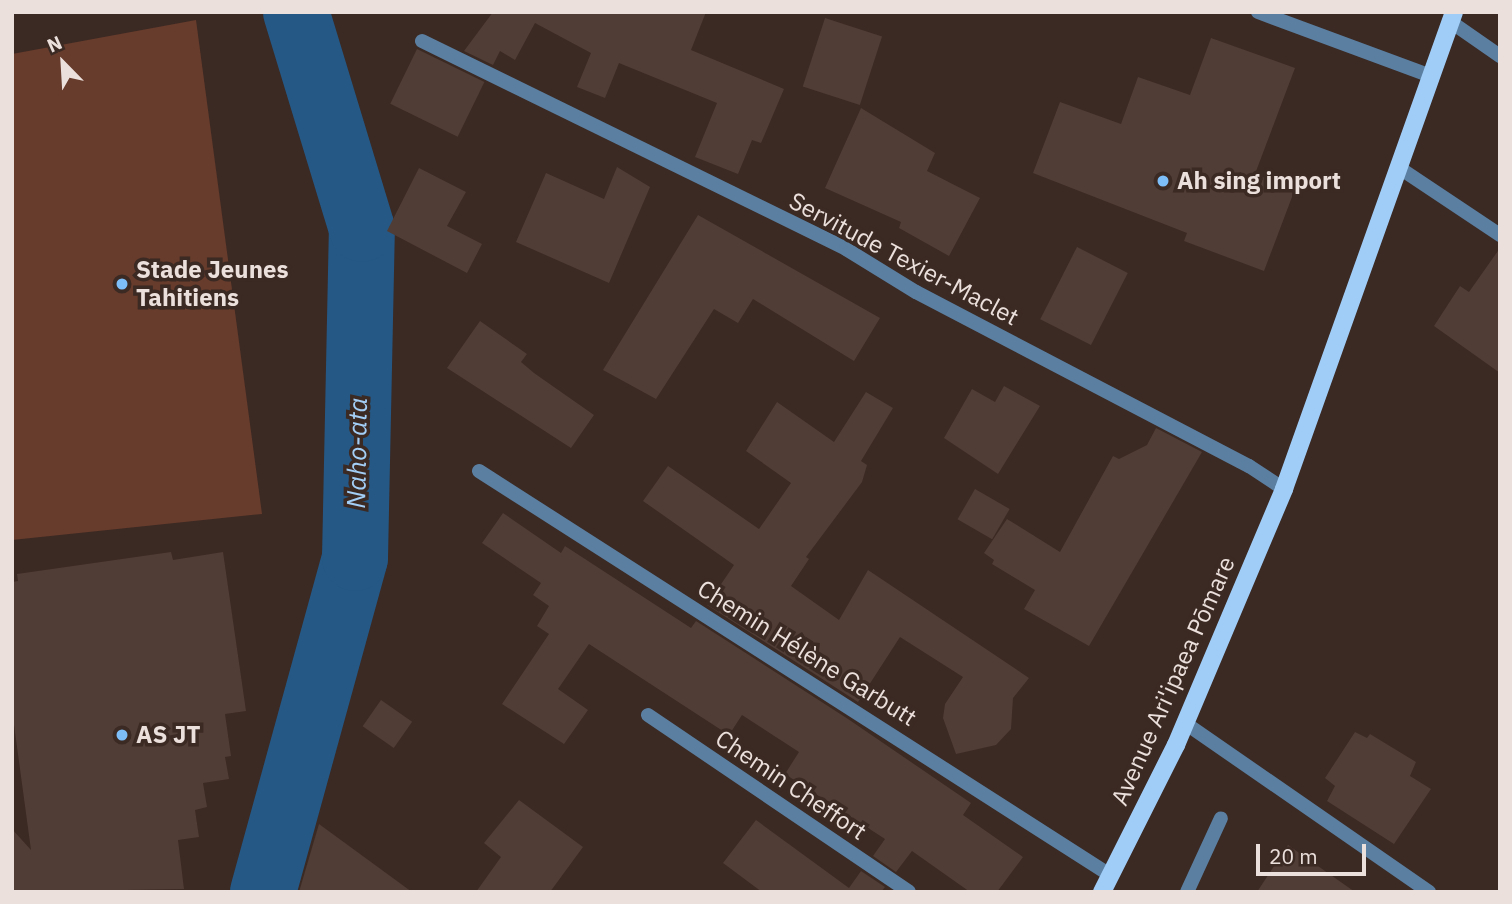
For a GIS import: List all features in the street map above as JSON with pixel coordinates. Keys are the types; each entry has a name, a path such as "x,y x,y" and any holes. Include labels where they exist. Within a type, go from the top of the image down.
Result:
{"main road":[{"name":"Avenue Ari'ipaea Pōmare","path":"1102,892 1185,723 1284,489 1453,17"}],"street":[{"path":"1258,12 1432,76"},
{"path":"1453,17 1500,56"},
{"name":"Servitude Texier-Maclet","path":"422,41 846,249 916,292 1249,466 1284,489"},
{"path":"1398,167 1500,235"},
{"name":"Chemin Hélène Garbutt","path":"479,471 1110,875"},
{"name":"Chemin Cheffort","path":"648,715 909,892"},
{"path":"1185,723 1429,892"},
{"path":"1187,892 1221,818"}],"shaded area":[{"name":"Stade Jeunes Tahitiens","path":"196,20 262,514 12,540 12,54"}],"building":[{"path":"493,12 706,12 691,50 784,89 761,143 752,140 738,174 695,157 717,103 619,63 605,98 577,87 591,53 535,23 515,60 500,51 493,65 464,51"},
{"path":"825,18 882,37 860,105 803,86"},
{"name":"Ah sing import","path":"1211,38 1295,68 1255,174 1295,189 1264,271 1184,241 1187,233 1033,173 1060,102 1121,124 1138,77 1190,95"},
{"path":"417,49 484,82 458,137 390,104"},
{"path":"861,108 935,153 927,171 980,198 949,256 899,228 901,222 825,188"},
{"path":"617,167 650,187 609,283 516,242 546,173 604,199"},
{"path":"419,168 466,192 447,226 482,244 467,273 387,231"},
{"path":"698,215 880,318 854,361 753,299 738,323 714,309 656,399 603,370"},
{"path":"1077,247 1128,273 1091,345 1040,319"},
{"path":"1500,248 1500,373 1434,326 1460,286 1469,292"},
{"path":"480,321 527,354 521,362 534,373 594,415 571,448 447,368"},
{"path":"1004,386 1040,406 998,474 944,438 972,389 995,402"},
{"path":"866,392 893,408 861,461 867,465 862,482 806,557 809,559 791,586 839,620 868,570 1029,678 1013,698 1011,729 996,745 956,754 943,718 945,704 963,677 900,637 858,702 707,605 734,565 643,501 668,466 759,529 791,483 746,451 777,402 834,442"},
{"path":"1156,428 1202,452 1089,646 1024,609 1035,590 992,564 994,560 984,553 1007,519 1060,552 1113,456 1119,459 1147,445"},
{"path":"975,489 1010,509 992,539 958,519"},
{"path":"503,513 561,553 565,546 691,628 696,621 848,719 971,803 963,815 1023,857 997,892 970,892 912,851 896,872 873,856 885,839 785,774 799,752 742,715 729,735 589,644 558,689 588,710 564,744 502,704 549,634 537,626 549,606 533,595 541,583 482,543"},
{"name":"AS JT","path":"171,552 173,560 223,552 246,711 225,714 231,756 225,757 229,779 203,783 207,807 195,810 199,837 178,840 184,889 12,892 12,829 31,850 12,710 12,582 18,581 17,574"},
{"path":"381,700 412,722 394,748 363,726"},
{"path":"1355,732 1367,738 1370,734 1416,762 1410,776 1431,789 1394,844 1327,801 1335,786 1325,778"},
{"path":"519,800 583,847 550,892 476,892 501,857 484,843"},
{"path":"756,820 849,888 861,871 885,887 881,892 762,892 723,863"},
{"path":"319,824 412,892 299,892"},
{"path":"1288,845 1355,892 1257,892"}],"waterway":[{"name":"Naho-ata","path":"263,892 355,558 362,229 296,12"}],"place":[{"name":"Ah sing import","path":"1163,181"},
{"name":"Stade Jeunes Tahitiens","path":"122,284"},
{"name":"AS JT","path":"122,735"}]}
